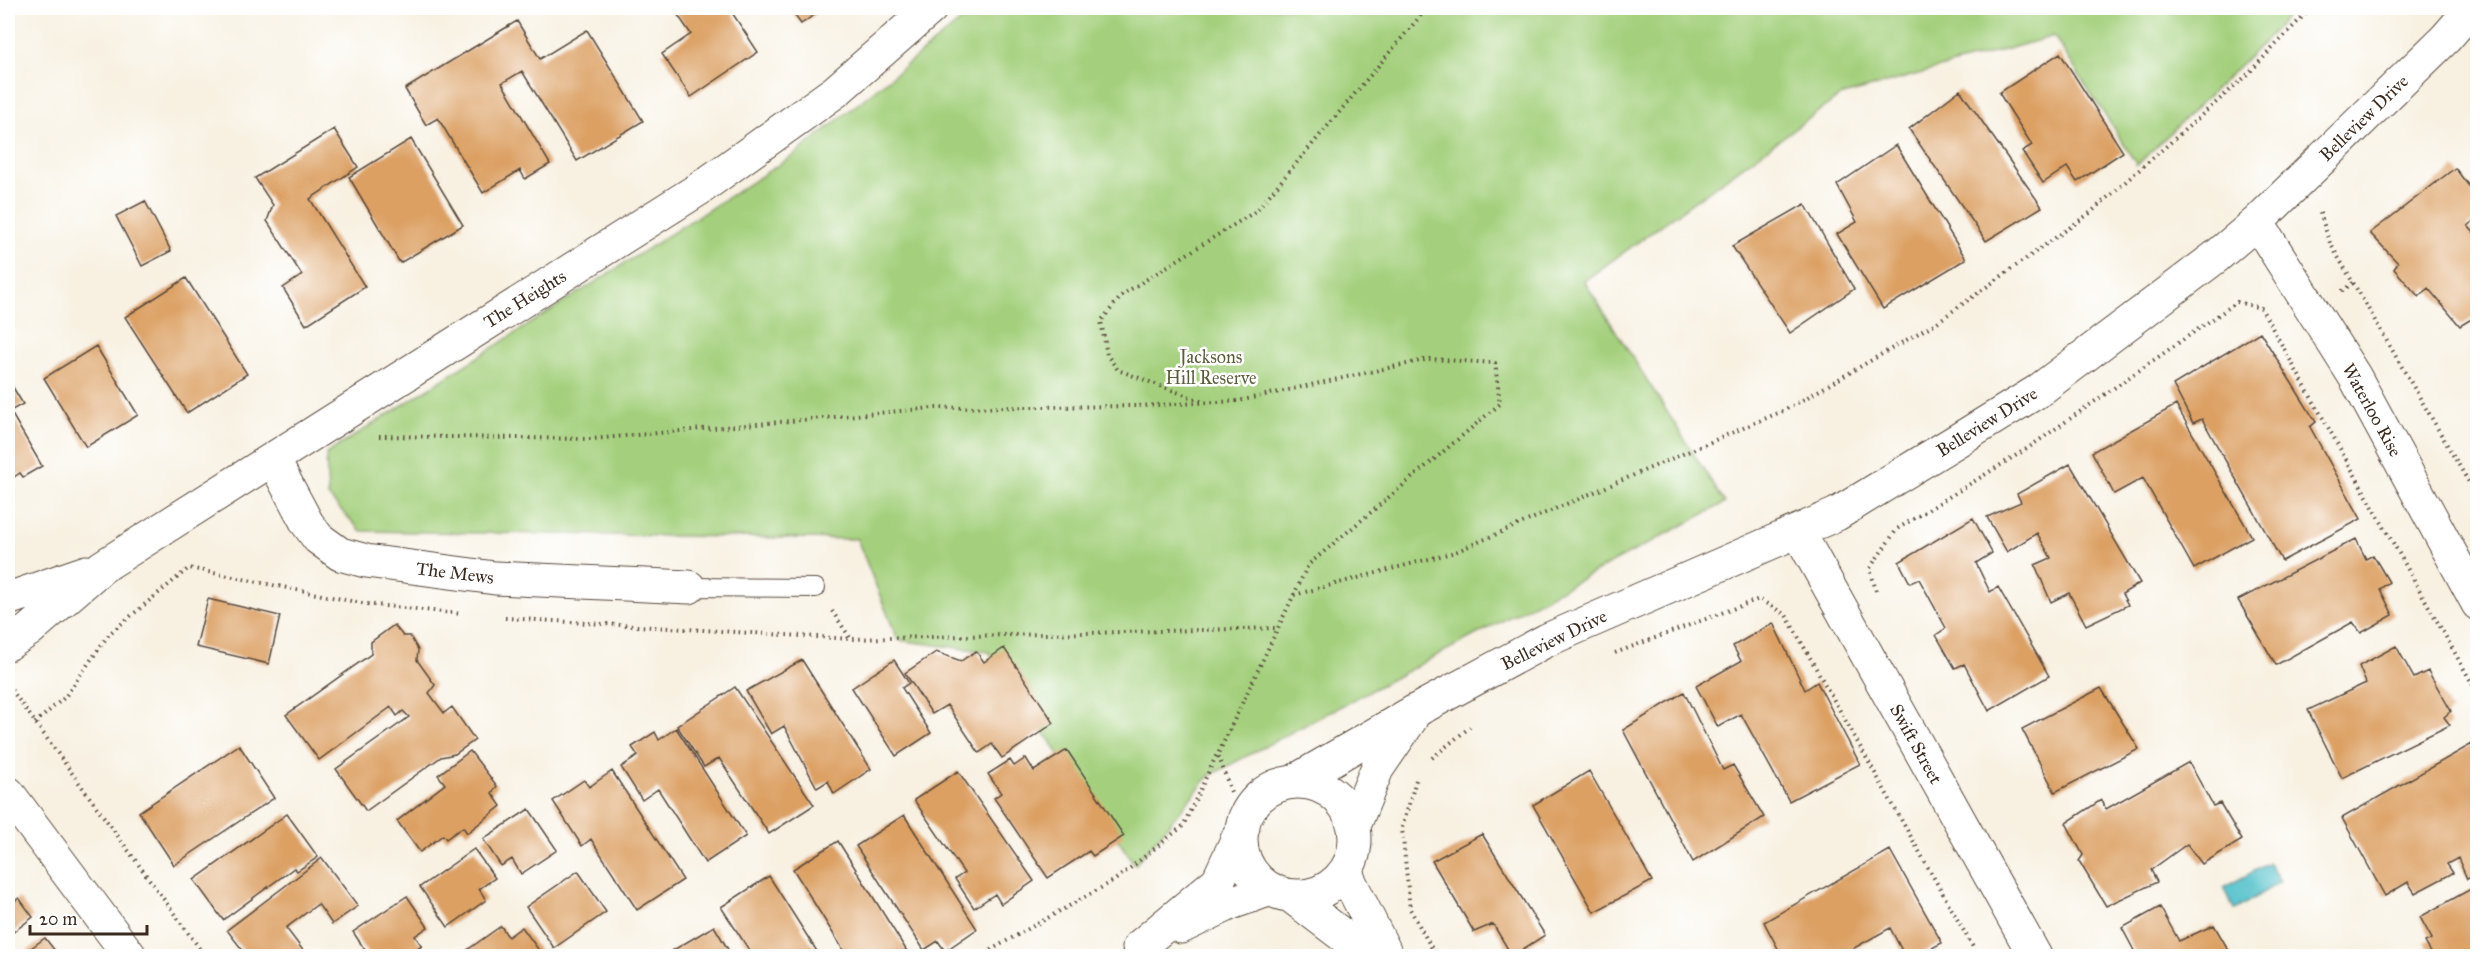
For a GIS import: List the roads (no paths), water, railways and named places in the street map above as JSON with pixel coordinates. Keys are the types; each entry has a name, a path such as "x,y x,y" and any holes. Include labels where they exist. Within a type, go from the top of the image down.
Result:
{"street":[{"name":"The Heights","path":"8,644 30,630 102,567 699,189 836,91 930,8"},
{"name":"Belleview Drive","path":"1293,782 1417,710 1547,640 1837,514 2038,391 2217,256 2257,222 2446,38 2472,8"},
{"name":"Waterloo Rise","path":"2257,222 2355,377 2478,604"},
{"name":"The Mews","path":"273,459 307,523 318,538 340,554 366,561 495,578 689,587"},
{"name":"Swift Street","path":"1798,531 2035,957"},
{"name":"The Heights","path":"8,599 102,567"},
{"name":"Belleview Drive","path":"1354,826 1377,769 1417,710"},
{"path":"1293,782 1309,783 1324,788 1338,798 1348,811 1354,826 1352,858 1345,872 1322,891 1307,896 1281,892 1231,903 1131,952 1218,881 1249,810 1261,796 1275,786 1293,782"},
{"path":"8,793 125,955"},
{"path":"1243,827 1241,845 1246,862 1256,878 1281,892 1358,947 1365,957"},
{"path":"1345,872 1387,957"}],"lane":[{"path":"689,587 816,588"}],"water":[{"path":"2269,863 2280,882 2235,910 2223,888"}],"park label":[{"name":"Jacksons Hill Reserve","path":"1211,367"}]}
